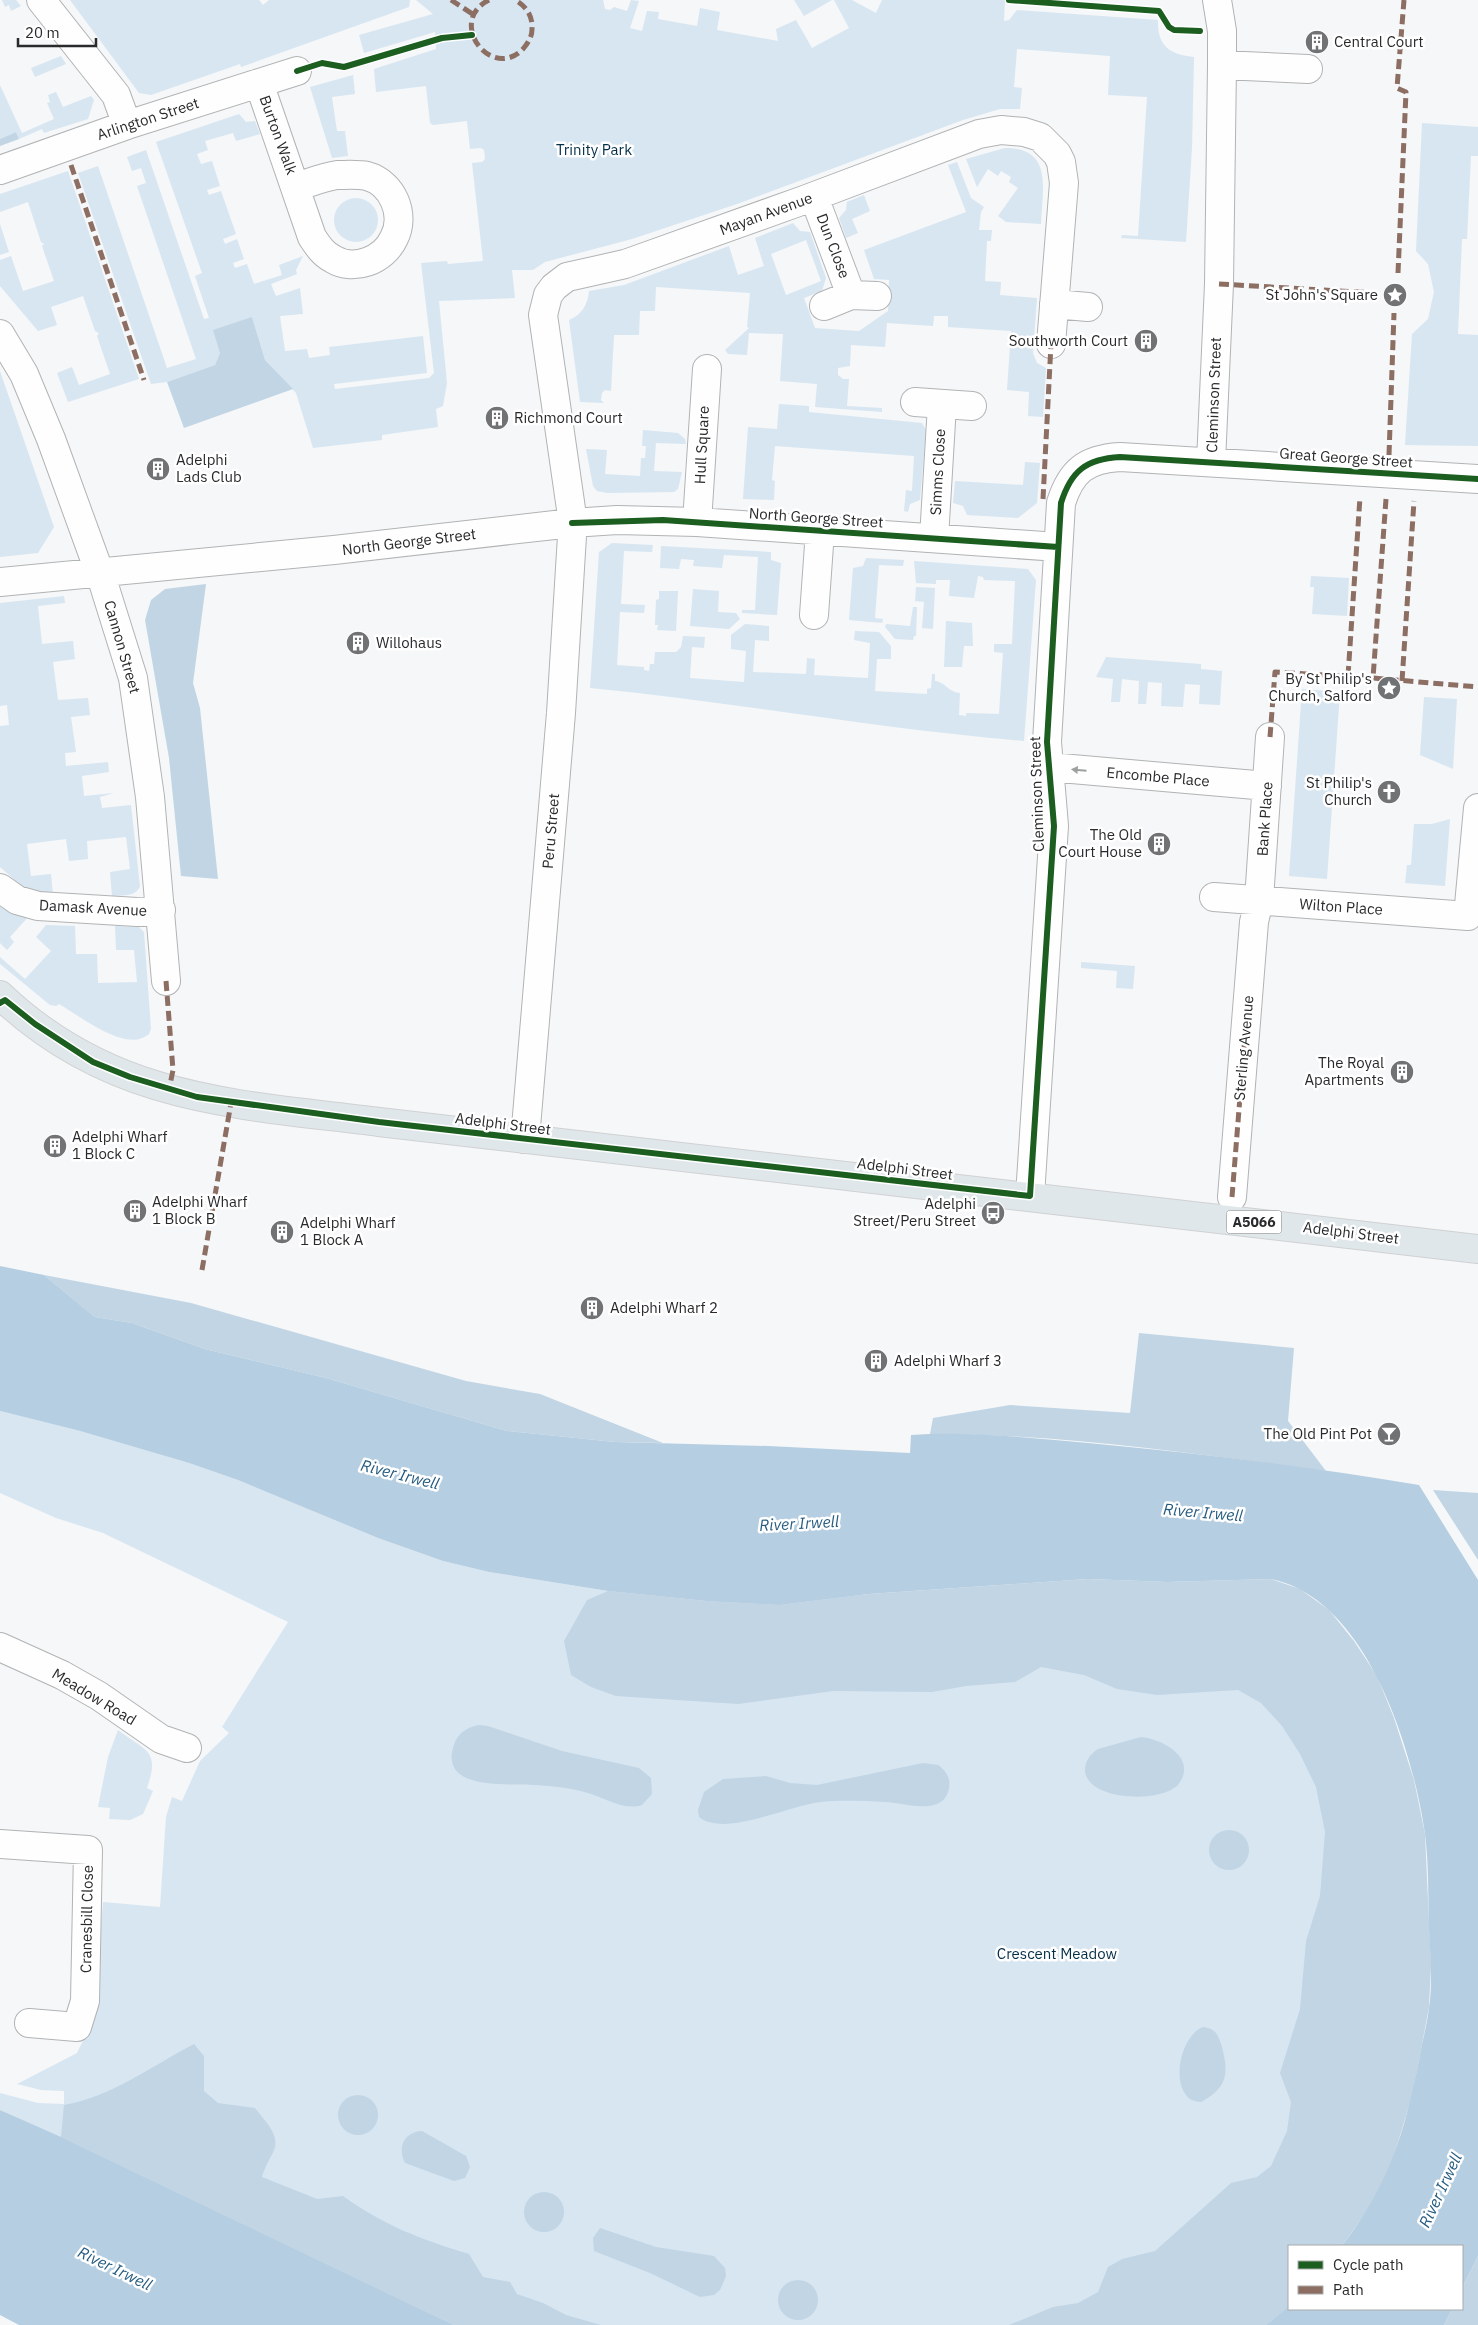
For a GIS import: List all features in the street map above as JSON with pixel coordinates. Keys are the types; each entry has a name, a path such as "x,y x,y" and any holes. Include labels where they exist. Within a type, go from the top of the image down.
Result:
{"main road":[{"name":"Adelphi Street","path":"0,995 35,1024 93,1062 169,1090 241,1104 525,1139 1478,1249"}],"street":[{"path":"41,0 116,95 127,125"},
{"name":"Cleminson Street","path":"1030,1196 1054,826 1047,732 1062,504 1066,488 1075,474 1101,458 1120,457 1212,462 1219,284 1222,65 1222,31 1217,0"},
{"path":"1222,65 1308,69"},
{"name":"Arlington Street","path":"0,170 127,125 297,70"},
{"name":"Burton Walk","path":"259,83 296,187"},
{"name":"Mayan Avenue","path":"572,523 543,315 544,304 554,287 567,277 626,264 814,197 980,134 1001,130 1024,132 1040,137 1057,154 1063,172 1051,344"},
{"name":"Dun Close","path":"814,197 864,296 824,306"},
{"path":"1054,304 1088,307"},
{"name":"Cannon Street","path":"0,334 24,374 54,448 99,571 134,678 150,797 166,981"},
{"name":"Hull Square","path":"697,522 707,369"},
{"path":"914,402 972,406"},
{"name":"Simms Close","path":"934,538 942,405"},
{"name":"Great George Street","path":"1212,462 1478,479"},
{"name":"North George Street","path":"0,582 99,571 334,550 572,523 617,520 697,522 1058,547"},
{"name":"Peru Street","path":"525,1139 561,713 572,523"},
{"path":"814,615 820,532"},
{"name":"Bank Place","path":"1259,900 1270,737"},
{"name":"Encombe Place","path":"1049,768 1267,786"},
{"name":"Wilton Place","path":"1214,897 1468,916 1478,808"},
{"name":"Damask Avenue","path":"0,888 16,900 38,906 137,912 161,910"},
{"name":"Sterling Avenue","path":"1232,1197 1254,922 1259,900"},
{"name":"Meadow Road","path":"0,1647 62,1675 99,1696 162,1739 187,1748"},
{"name":"Cranesbill Close","path":"0,1844 88,1850 85,2001 77,2027 29,2023"}],"green space":[{"path":"2,0 16,0 21,6 11,11 9,5 5,7"},
{"path":"70,0 259,0 263,5 269,0 410,0 409,7 241,67 240,64 151,95 139,93"},
{"name":"Trinity Park","path":"416,0 603,0 605,9 610,10 614,7 627,11 631,0 639,1 630,28 642,31 647,11 659,12 658,19 697,26 700,8 720,12 717,30 778,41 776,29 796,20 812,48 849,28 834,0 852,0 876,13 882,0 1005,0 1004,21 1009,20 1017,10 1158,20 1160,36 1166,47 1178,54 1194,57 1192,148 1186,242 1121,238 1122,235 1138,236 1147,97 1108,95 1110,56 1017,49 1014,87 1022,88 1020,109 1000,109 963,120 737,204 632,239 545,262 533,270 512,270 515,298 439,301 447,383 443,406 436,409 438,427 382,435 382,440 313,448 296,393 265,360 252,317 220,353 215,365 167,382 151,384 78,173 98,166 167,368 196,359 137,186 146,183 141,168 132,171 127,157 146,150 204,319 209,318 195,276 202,273 156,142 239,114 246,122 255,121 260,134 236,141 233,133 205,141 208,150 197,154 201,164 212,161 220,186 207,190 209,195 221,191 236,234 223,239 225,244 237,239 244,259 233,263 235,268 247,264 254,284 282,275 279,265 303,256 296,270 297,274 271,284 276,296 300,288 303,314 280,316 285,351 307,349 309,358 330,355 329,347 423,336 427,373 334,384 335,389 429,378 434,373 421,263 447,261 448,264 483,261 472,163 482,162 485,159 484,150 481,148 470,149 467,121 433,125 430,123 426,86 376,92 374,69 436,49 435,32 364,53 359,35 433,14"},
{"path":"794,0 832,0 804,16"},
{"path":"61,56 66,64 35,77 31,68"},
{"path":"353,75 355,94 332,97 337,131 345,131 348,156 332,158 310,87"},
{"path":"0,85 22,133 54,119 47,103 50,102 48,95 56,92 63,107 91,96 94,100 88,119 44,133 42,129 19,139 16,132 0,139"},
{"path":"1422,123 1478,127 1478,156 1471,156 1467,239 1462,239 1458,334 1478,335 1478,446 1405,445 1412,334 1428,319 1434,292 1428,264 1416,251"},
{"path":"1005,148 1021,150 1031,155 1038,163 1042,173 1043,185 1041,224 1006,222 998,216 1018,188 1009,182 1011,177 1001,171 998,176 988,169 977,187 966,159"},
{"path":"957,162 971,198 984,207 981,212 979,230 992,230 991,241 987,241 985,281 1001,282 1000,295 1037,298 1033,353 1037,363 1046,368 1043,417 1028,416 1029,392 1007,390 1011,331 948,327 948,316 934,316 933,326 887,323 885,347 851,345 850,366 838,368 838,375 843,379 849,379 847,406 882,408 882,412 815,407 817,384 780,381 783,334 749,333 747,355 728,354 725,350 749,328 747,327 750,293 656,287 655,311 640,311 639,335 614,335 611,391 605,390 602,393 601,400 604,403 580,402 569,320 574,318 584,308 589,291 624,285 729,246 738,275 764,266 755,238 793,223 800,231 810,232 826,278 822,291 804,298 815,328 859,331 888,311 889,280 874,279 864,250 966,212 948,165","holes":["806,240 821,281 786,295 771,254"]},
{"path":"68,171 139,379 68,402 57,373 72,367 79,385 110,374 97,336 99,333 95,331 83,296 51,307 57,325 38,331 0,286 0,260 11,256 23,291 54,281 42,246 44,244 41,242 28,202 0,212 0,194"},
{"path":"864,195 870,211 852,219 858,233 846,238 839,218 846,210 847,202"},
{"path":"356,198 368,202 374,208 378,220 374,232 368,238 356,242 344,238 338,232 334,220 338,208 344,202"},
{"path":"0,224 9,252 0,255"},
{"path":"0,371 54,527 38,553 0,557"},
{"path":"779,404 809,406 809,412 922,423 926,430 920,500 910,504 908,512 904,511 906,490 912,491 914,456 775,446 772,480 775,481 774,500 743,499 748,427 777,429"},
{"path":"643,430 678,433 685,439 686,444 656,443 654,471 682,472 678,489 674,492 607,493 597,491 593,486 586,449 607,450 605,474 640,476 641,458 645,458 646,446 642,446"},
{"path":"1025,462 1040,463 1037,503 1018,518 967,515 963,506 953,503 955,481 1023,485"},
{"path":"612,543 653,545 652,552 624,551 621,604 645,605 644,613 620,612 617,665 644,667 644,670 649,671 650,664 654,664 655,652 676,652 681,647 683,636 705,637 704,648 692,647 690,678 744,682 746,651 731,649 731,635 745,624 769,626 769,641 755,640 753,672 806,674 807,658 815,659 814,675 868,678 870,643 854,640 855,631 879,632 891,646 891,659 877,659 875,691 927,694 927,689 931,688 932,674 935,674 935,681 942,683 952,691 960,693 959,715 966,716 966,713 999,714 1003,653 994,652 994,644 1012,644 1015,581 984,580 983,577 978,576 974,598 949,596 950,580 936,580 936,584 916,583 914,561 1028,569 1036,580 1024,741 915,730 590,688 599,552"},
{"path":"661,546 771,552 771,560 781,563 777,615 742,613 742,610 755,610 758,557 724,555 722,568 693,566 694,560 681,559 679,569 660,568"},
{"path":"866,558 904,560 903,566 879,565 875,618 883,619 882,623 849,620 853,568 863,566"},
{"path":"1311,576 1349,578 1347,616 1312,614 1314,587 1310,587"},
{"path":"916,587 935,588 933,629 922,628 924,602 915,601"},
{"path":"693,589 719,591 718,612 736,613 740,619 729,629 690,626"},
{"path":"659,591 678,591 676,631 657,630 658,625 655,625 656,600 659,599"},
{"path":"64,596 65,603 38,606 42,644 73,641 75,659 53,662 58,700 88,698 90,715 71,717 76,752 65,753 66,766 108,762 109,772 82,776 84,796 114,793 100,797 102,808 131,805 140,886 138,890 129,895 112,896 110,872 130,869 126,837 87,841 88,859 69,861 66,839 27,844 31,876 51,874 53,895 25,889 0,867 0,726 9,725 7,705 0,706 0,603"},
{"path":"913,607 917,607 916,636 914,636 913,640 895,639 885,627 886,624 910,626"},
{"path":"946,621 972,623 973,646 964,646 962,667 944,667"},
{"path":"1106,657 1201,664 1201,669 1222,671 1220,705 1199,704 1200,685 1185,684 1183,707 1161,706 1162,683 1148,682 1146,704 1138,704 1139,681 1122,679 1120,702 1111,702 1113,679 1096,677"},
{"path":"1302,689 1340,692 1327,879 1289,876"},
{"path":"1424,697 1457,699 1453,769 1420,755"},
{"path":"1450,819 1445,886 1405,883 1407,865 1411,865 1414,824 1432,824"},
{"path":"0,904 30,915 10,937 14,942 7,950 0,943"},
{"path":"46,925 75,926 76,954 97,954 98,983 137,982 134,950 116,950 115,926 139,927 144,932 151,1029 149,1034 140,1039 129,1039 104,1031 59,1004 56,1006 50,1005 0,964 0,957 25,979 51,951 36,937"},
{"path":"1081,962 1135,966 1133,989 1116,988 1117,971 1081,968"},
{"name":"Crescent Meadow","path":"0,1411 80,1431 189,1463 238,1480 378,1538 443,1561 489,1572 608,1591 706,1601 1233,1581 1429,2007 1412,2096 1342,2245 1288,2245 1288,2307 1266,2325 454,2325 0,2110 0,2093 38,2103 64,2104 64,2091 41,2090 17,2084 77,2053 93,2020 103,1902 160,1907 166,1817 172,1797 182,1801 200,1761 229,1733 222,1727 288,1622 103,1533 56,1518 0,1493"},
{"path":"118,1730 148,1753 152,1766 147,1788 153,1791 143,1814 130,1820 109,1819 110,1808 98,1807 108,1757"}],"shaded area":[{"path":"16,132 19,139 0,146 0,139"},
{"path":"252,317 265,360 293,389 184,428 167,382 215,365 220,353 213,330"},
{"path":"206,584 193,683 200,708 218,879 181,876 169,758 145,620 151,600 165,589"},
{"path":"44,1275 191,1303 466,1381 540,1394 663,1443 615,1442 507,1431 326,1378 205,1349 132,1323 95,1317"},
{"path":"1139,1333 1294,1348 1288,1421 1326,1471 1079,1441 1029,1437 930,1434 933,1418 1010,1405 1130,1413"},
{"path":"1433,1490 1478,1493 1478,1560"},
{"path":"1088,1579 1168,1582 1271,1579 1300,1589 1329,1610 1354,1641 1377,1676 1394,1718 1414,1780 1425,1834 1431,1966 1429,2007 1412,2096 1392,2162 1375,2199 1343,2245 1288,2245 1288,2307 1266,2325 1009,2325 1053,2307 1078,2303 1098,2292 1108,2267 1122,2259 1155,2251 1231,2183 1257,2177 1271,2166 1287,2131 1291,2102 1280,2073 1300,2009 1306,1941 1320,1896 1325,1832 1316,1787 1300,1754 1282,1726 1261,1703 1238,1690 1157,1695 1117,1689 1084,1675 1041,1667 1015,1682 966,1686 932,1692 833,1691 738,1704 616,1696 591,1687 571,1675 564,1641 587,1600 608,1591 706,1601 779,1605 869,1594"},
{"path":"479,1725 488,1726 562,1751 639,1768 651,1778 652,1794 642,1805 628,1806 569,1789 542,1785 493,1784 478,1782 465,1777 455,1770 452,1758 455,1742 465,1730"},
{"path":"1141,1737 1158,1741 1180,1757 1184,1765 1184,1773 1180,1782 1172,1789 1160,1794 1129,1796 1113,1794 1099,1789 1089,1781 1085,1767 1088,1758 1093,1753 1098,1749"},
{"path":"923,1763 938,1765 946,1772 949,1778 949,1788 946,1797 940,1803 913,1806 870,1801 829,1801 808,1804 758,1819 725,1824 710,1823 699,1817 698,1810 704,1792 723,1779 766,1776 790,1783 817,1785"},
{"path":"1233,1830 1240,1833 1246,1839 1249,1850 1248,1858 1240,1867 1233,1870 1225,1870 1218,1867 1210,1858 1209,1846 1212,1839 1221,1831"},
{"path":"1203,2027 1211,2029 1218,2036 1224,2057 1225,2073 1221,2086 1210,2097 1201,2102 1190,2099 1184,2092 1180,2083 1180,2072 1184,2049 1195,2032"},
{"path":"194,2044 204,2056 204,2091 218,2103 255,2108 272,2131 275,2147 262,2177 317,2199 343,2196 374,2216 403,2231 469,2254 483,2277 510,2282 517,2294 543,2303 566,2315 601,2325 454,2325 61,2137 64,2105 81,2101 115,2088"},
{"path":"362,2095 369,2098 375,2104 378,2115 377,2123 369,2132 362,2135 354,2135 347,2132 339,2123 338,2111 341,2104 350,2096"},
{"path":"422,2131 466,2156 470,2167 465,2178 454,2181 405,2163 402,2151 404,2141 411,2134"},
{"path":"548,2192 555,2195 561,2201 564,2212 563,2220 555,2229 548,2232 540,2232 533,2229 525,2220 524,2208 527,2201 536,2193"},
{"path":"600,2228 656,2247 714,2256 725,2268 726,2276 720,2290 714,2295 700,2297 650,2273 594,2251 593,2238"},
{"path":"1478,2256 1478,2325 1444,2325 1452,2310 1463,2310 1463,2286"},
{"path":"802,2280 809,2283 815,2289 818,2300 817,2308 809,2317 802,2320 794,2320 787,2317 779,2308 778,2296 781,2289 790,2281"}],"water":[{"name":"River Irwell","path":"0,1266 44,1275 95,1317 132,1323 205,1349 326,1378 507,1431 615,1442 768,1446 910,1453 911,1435 1000,1436 1213,1456 1296,1466 1419,1485 1478,1580 1478,2256 1463,2286 1463,2245 1343,2245 1372,2201 1393,2158 1413,2087 1427,2021 1431,1988 1427,1857 1419,1800 1409,1761 1396,1721 1380,1682 1359,1646 1334,1615 1305,1592 1271,1579 1168,1582 1088,1579 869,1594 779,1605 706,1601 608,1591 489,1572 443,1561 378,1538 238,1480 189,1463 80,1431 0,1411"},
{"name":"River Irwell","path":"0,2110 61,2137 454,2325 19,2325 0,2315"},
{"path":"1288,2307 1288,2310 1452,2310 1444,2325 1266,2325"}],"marked path":[{"path":"451,0 474,15"},
{"path":"489,0 477,9 472,21 472,33 478,45 487,54 498,58 511,57 523,49 531,35 532,24 530,16 525,8 515,0"},
{"path":"1398,273 1406,92 1397,88 1404,0"},
{"path":"71,165 144,380"},
{"path":"1219,284 1375,293"},
{"path":"1389,455 1394,313"},
{"path":"1043,499 1051,344"},
{"path":"1348,676 1360,497"},
{"path":"1386,499 1373,678 1478,687"},
{"path":"1402,681 1414,501"},
{"path":"1270,737 1275,672 1373,678"},
{"path":"166,981 173,1070 169,1090"},
{"path":"1232,1197 1246,1022"},
{"path":"202,1270 231,1103"}],"cycle path":[{"path":"1009,0 1159,11 1169,27 1174,30 1200,31"},
{"path":"297,71 322,63 344,67 442,38 472,35"},
{"path":"0,1003 5,1000 35,1024 93,1062 130,1077 197,1097 379,1122 1030,1196 1054,826 1047,742 1061,503 1070,483 1075,475 1089,464 1108,458 1120,457 1478,479"},
{"path":"572,523 663,520 1058,547"}],"place":[{"name":"Central Court","path":"1317,42"},
{"name":"St John's Square","path":"1395,295"},
{"name":"Southworth Court","path":"1146,341"},
{"name":"Richmond Court","path":"497,418"},
{"name":"Adelphi Lads Club","path":"158,469"},
{"name":"Willohaus","path":"358,643"},
{"name":"By St Philip's Church, Salford","path":"1389,688"},
{"name":"St Philip's Church","path":"1389,792"},
{"name":"The Old Court House","path":"1159,844"},
{"name":"The Royal Apartments","path":"1402,1072"},
{"name":"Adelphi Wharf 1 Block C","path":"55,1146"},
{"name":"Adelphi Wharf 1 Block B","path":"135,1211"},
{"name":"Adelphi Street/Peru Street","path":"993,1213"},
{"name":"Adelphi Wharf 1 Block A","path":"282,1232"},
{"name":"Adelphi Wharf 2","path":"592,1308"},
{"name":"Adelphi Wharf 3","path":"876,1361"},
{"name":"The Old Pint Pot","path":"1389,1434"}]}
